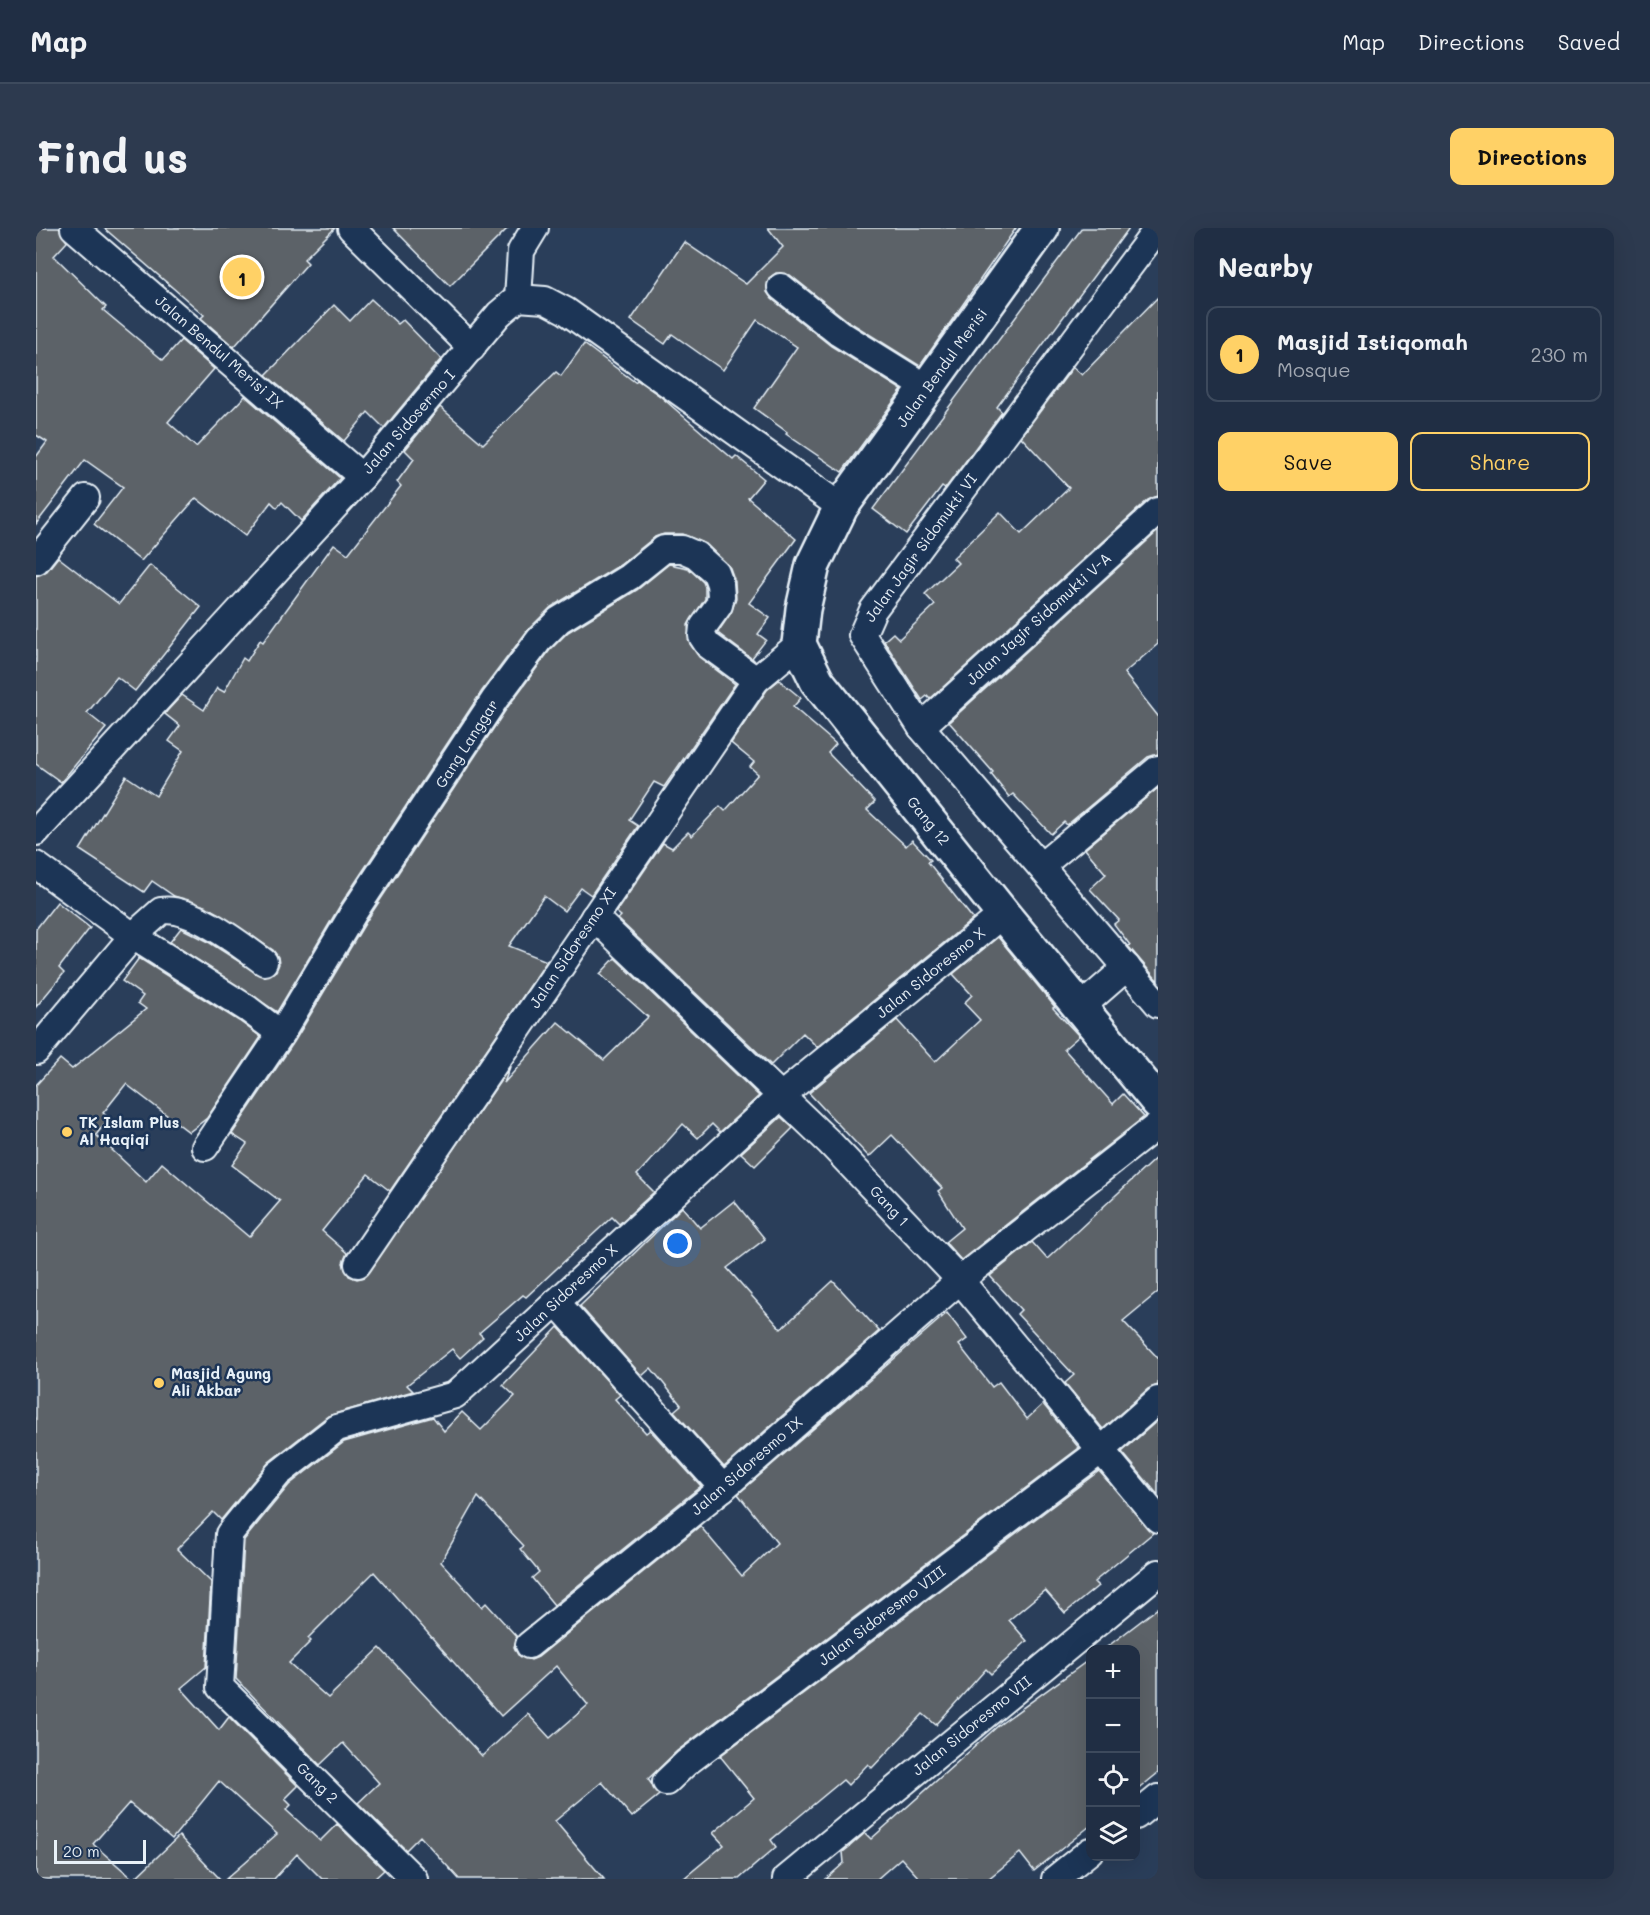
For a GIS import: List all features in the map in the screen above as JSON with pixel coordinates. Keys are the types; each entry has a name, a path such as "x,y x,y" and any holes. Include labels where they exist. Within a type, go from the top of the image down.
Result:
{"street":[{"name":"Jalan Bendul Merisi IX","path":"74,228 362,477"},
{"path":"351,228 472,348"},
{"path":"535,228 521,251 518,298 545,300 566,311 841,507 813,565 803,609 799,644"},
{"name":"Jalan Bendul Merisi","path":"841,507 1042,228"},
{"name":"Jalan Jagir Sidomukti VI","path":"1155,994 1127,967 921,727 862,635 865,623 1156,230"},
{"path":"781,287 838,333 927,388"},
{"name":"Jalan Sidosermo I","path":"36,832 362,477 499,314 518,298"},
{"path":"36,561 86,498"},
{"name":"Jalan Jagir Sidomukti V-A","path":"921,727 1158,511"},
{"name":"Gang Langgar","path":"205,1147 281,1034 354,912 495,699 539,640 559,620 629,577 664,549 682,549 716,573 720,584 718,605 703,627 702,636 708,645 756,680"},
{"name":"Jalan Sidoresmo XI","path":"358,1264 756,680 799,644"},
{"name":"Gang 12","path":"799,644 817,681 1003,914 1158,1102"},
{"path":"1041,867 1158,769"},
{"path":"36,865 133,936 248,1009 281,1034"},
{"path":"36,1051 133,936 155,915 168,910 176,910 234,940 264,962"},
{"name":"Jalan Sidoresmo X","path":"220,1687 229,1534 278,1474 337,1428 455,1395 781,1096 1003,914"},
{"name":"Gang 1","path":"594,917 829,1142 960,1280 1158,1519"},
{"path":"1080,1008 1127,967"},
{"name":"Jalan Sidoresmo IX","path":"529,1645 723,1488 960,1280 1158,1125"},
{"path":"556,1302 723,1488"},
{"name":"Jalan Sidoresmo VIII","path":"666,1782 686,1763 1100,1451 1158,1400"},
{"name":"Jalan Sidoresmo VII","path":"786,1879 1158,1573"},
{"name":"Gang 2","path":"220,1687 414,1879"},
{"path":"1140,1813 1158,1798"},
{"path":"1055,1879 1086,1854"}],"building":[{"path":"36,228 59,228 67,242 54,256 106,307 103,310 163,360 181,340 214,369 168,422 196,447 245,396 340,478 301,521 282,502 277,508 271,502 245,536 196,498 141,561 94,524 123,487 85,460 36,524 36,457 47,442 36,435"},
{"path":"104,228 335,228 304,259 308,263 234,347 201,318 204,315"},
{"path":"393,228 508,228 450,286"},
{"path":"768,228 1016,228 920,366 848,321 790,275 776,273 769,278 767,292 772,299 831,346 902,390 842,472 786,434 787,432 754,408 797,347 757,320 723,370 672,334 665,344 631,320 684,242 746,284 783,247"},
{"path":"1082,228 1129,228 997,407 1002,412 945,489 942,487 906,534 873,509"},
{"path":"1158,297 1158,496 1148,500 930,699 927,696 922,700 884,641 893,633 899,639 935,605 925,594 958,563 953,558 1000,512 1021,534 1069,488 1021,437 1073,367 1082,375"},
{"path":"371,299 398,324 403,320 441,359 384,428 368,412 344,441 266,375 334,305 350,321"},
{"path":"584,344 635,382 637,380 660,396 733,459 736,456 764,479 748,498 796,539 749,603 770,618 758,634 766,640 752,658 755,661 719,634 736,599 735,582 730,568 706,544 682,534 664,534 655,537 620,565 551,607 527,631 482,691 341,904 277,1012 170,942 181,928 207,941 263,977 276,971 279,964 278,957 273,950 207,907 174,896 152,881 144,892 80,850 126,776 156,796 183,751 169,741 180,726 165,714 167,711 182,695 204,710 217,688 224,692 243,658 247,661 260,640 263,642 334,544 348,554 401,486 397,482 414,459 405,450 440,407 483,444 556,372 561,376"},
{"path":"1158,531 1158,644 1124,673 1158,716 1158,754 1148,757 1067,825 1064,822 1051,834 1013,794 1009,797 991,774 993,772 949,722"},
{"path":"58,557 119,604 150,565 201,607 135,691 117,677 87,713 106,728 61,782 36,764 36,576 47,571"},
{"path":"669,564 688,568 703,582 705,599 688,625 690,644 699,657 735,684 664,787 654,782 629,820 638,826 591,895 581,888 564,911 544,896 509,946 547,961 390,1191 368,1174 322,1231 347,1253 343,1263 349,1276 357,1279 365,1277 510,1067 504,1083 558,1022 604,1060 648,1017 600,974 615,958 759,1096 720,1132 712,1124 698,1138 683,1124 637,1175 654,1192 619,1224 612,1217 526,1297 523,1295 479,1333 483,1337 460,1358 452,1349 407,1385 413,1391 328,1416 269,1462 221,1520 213,1512 177,1549 211,1582 206,1667 181,1688 219,1730 229,1717 298,1786 285,1799 291,1805 286,1810 320,1841 337,1824 384,1870 374,1879 322,1879 297,1854 274,1879 226,1879 277,1834 219,1781 172,1839 129,1803 93,1844 133,1879 36,1879 36,1085 60,1059 72,1069 146,1009 138,1003 143,996 122,981 139,958 239,1021 261,1037 207,1118 189,1132 126,1084 103,1113 109,1118 96,1135 146,1182 162,1163 249,1237 280,1201 232,1165 247,1144 232,1134 294,1042 367,920 507,708 550,650 568,632 637,590"},
{"path":"779,680 801,698 793,707 836,744 828,753 875,802 867,810 906,846 912,840 931,860 928,862 973,919 817,1047 803,1033 771,1065 618,919 621,916 616,912 663,843 672,848 688,832 692,836 720,806 725,811 758,774 750,767 754,762 731,743 767,690"},
{"path":"1158,788 1158,981 1128,946 1130,945 1114,924 1119,920 1090,889 1106,874 1085,849"},
{"path":"57,902 90,928 59,968 64,973 36,1007 36,929"},
{"path":"998,937 1055,1007 1053,1008 1079,1036 1064,1049 1113,1104 1123,1094 1144,1117 961,1260 945,1242 962,1228 938,1191 942,1188 892,1135 869,1157 809,1093 897,1020 935,1062 980,1020 964,1003 972,995 953,974"},
{"path":"781,1117 793,1128 755,1166 741,1153"},
{"path":"1158,1156 1158,1292 1123,1321 1158,1358 1158,1385 1148,1389 1103,1429 1065,1383 1074,1375 1017,1314 1021,1310 990,1276 1032,1242 1047,1259"},
{"path":"734,1201 765,1239 727,1268 781,1329 833,1281 879,1331 724,1467 674,1411 681,1405 651,1368 642,1376 580,1306 682,1207 700,1228"},
{"path":"947,1313 967,1339 959,1345 992,1387 999,1382 1027,1419 1043,1404 1079,1448 677,1751 648,1779 659,1795 632,1817 602,1782 555,1821 604,1879 459,1879 420,1836 406,1850 358,1803 379,1783 343,1743 320,1765 236,1679 244,1540 289,1485 344,1442 433,1417 444,1431 462,1412 481,1430 515,1396 503,1385 558,1327 620,1395 615,1399 646,1433 650,1430 701,1486 554,1605 532,1578 539,1572 520,1549 524,1546 478,1497 441,1562 482,1607 486,1603 517,1637 514,1647 518,1655 531,1660 538,1657 700,1526 742,1576 777,1543 738,1494","holes":["374,1572 501,1716 556,1666 588,1705 550,1738 528,1714 482,1756 380,1648 328,1698 289,1663 311,1641 308,1638"]},
{"path":"1158,1420 1158,1495 1122,1452"},
{"path":"1099,1471 1153,1533 1094,1582 1098,1586 1065,1613 1045,1590 1009,1620 1027,1641 991,1674 986,1669 936,1725 923,1714 872,1768 868,1764 848,1785 843,1780 771,1840 776,1847 739,1879 683,1879 724,1845 713,1833 754,1798 720,1756"},
{"path":"1158,1608 1158,1773 1140,1788 1140,1645 1110,1645"},
{"path":"1086,1662 1086,1829 1034,1871 1020,1853 988,1879 920,1879 901,1858 877,1879 826,1879 844,1863 843,1852 865,1833 871,1839 999,1725"},
{"path":"179,1836 220,1879 134,1879"}],"place":[{"name":"Masjid Istiqomah","path":"242,277"},
{"name":"TK Islam Plus Al Haqiqi","path":"67,1132"},
{"name":"Masjid Agung Ali Akbar","path":"159,1383"}]}
